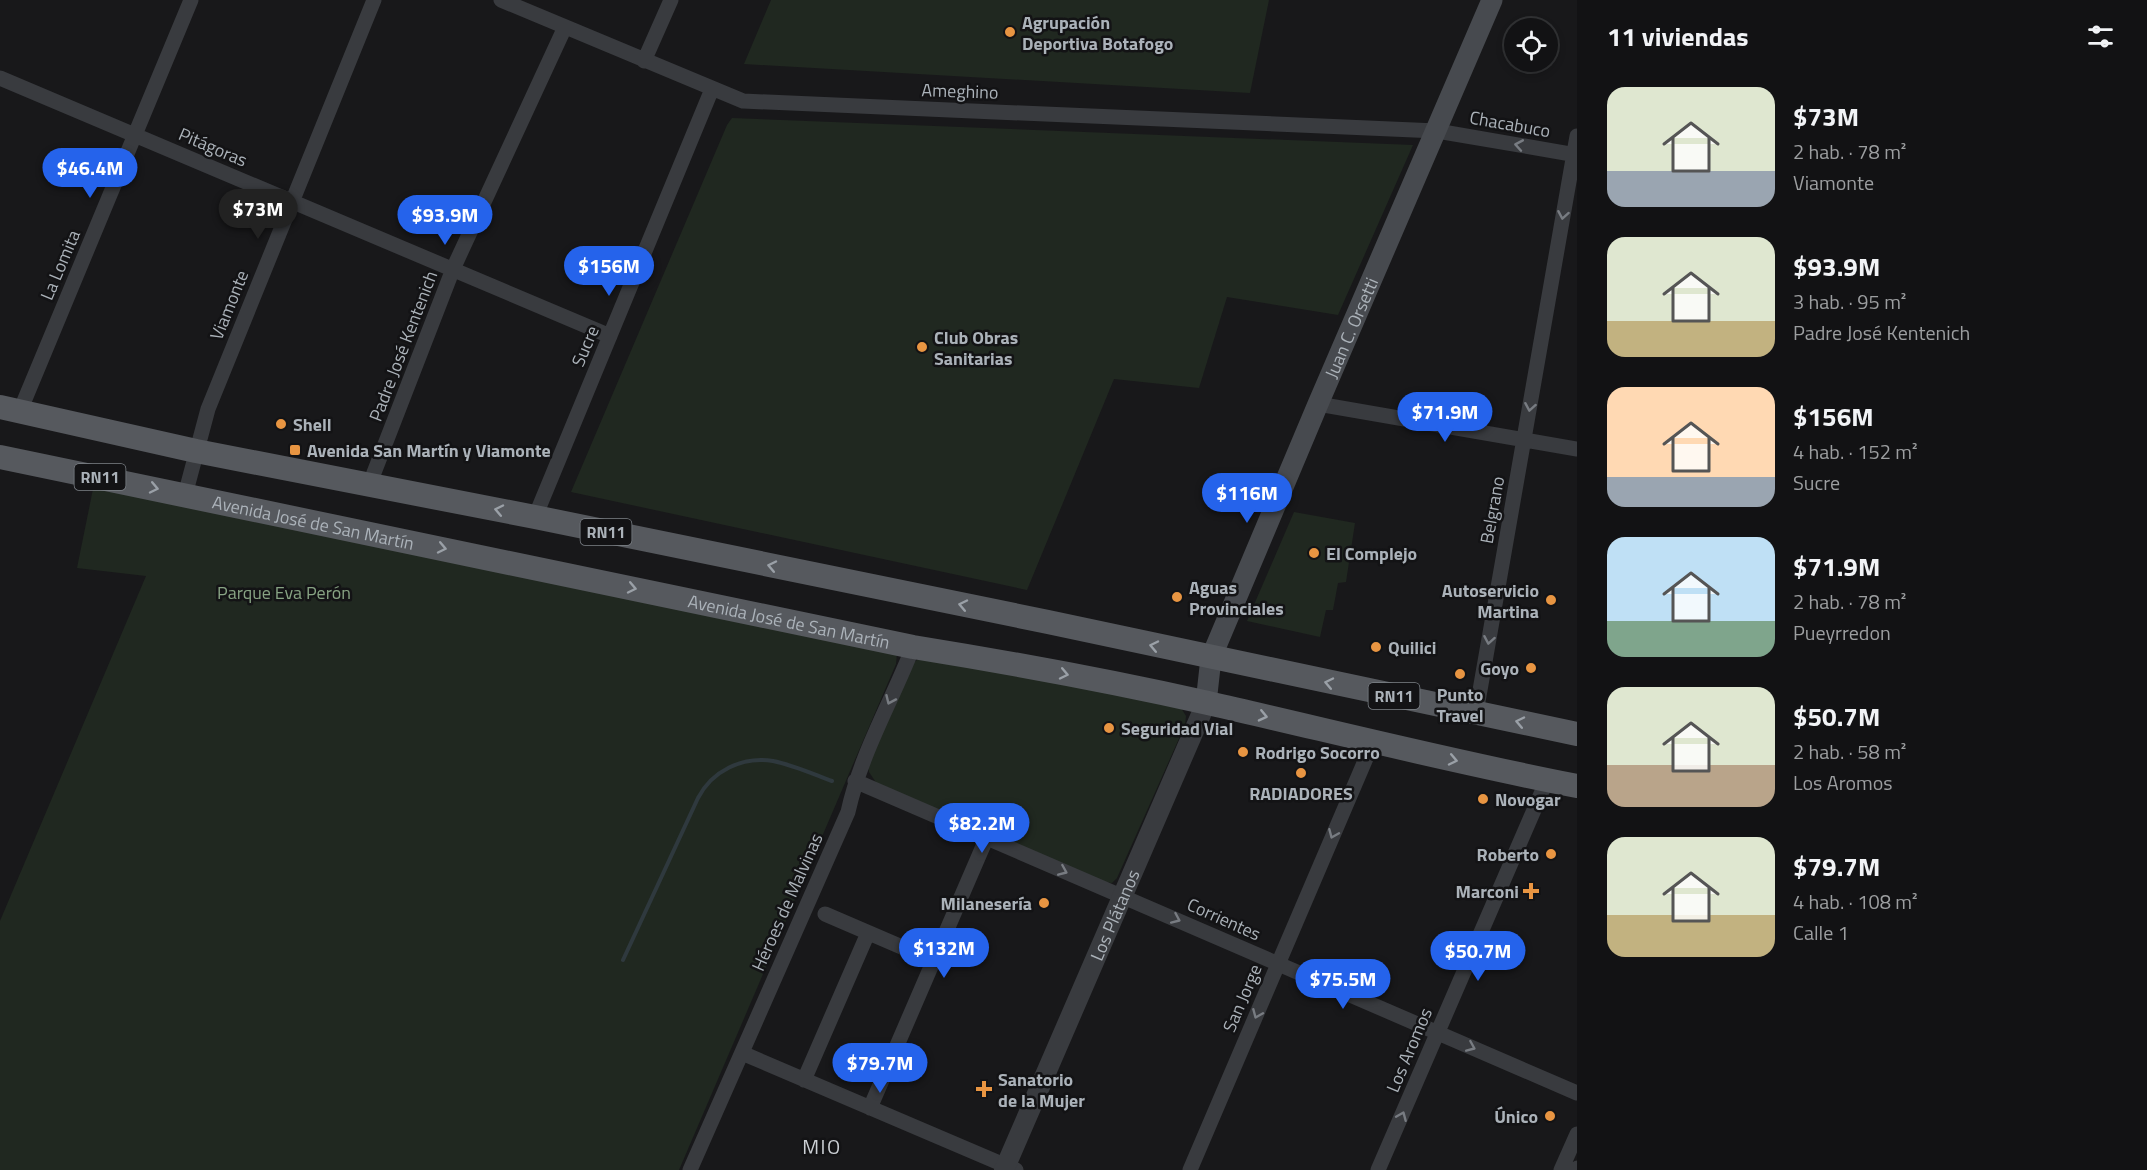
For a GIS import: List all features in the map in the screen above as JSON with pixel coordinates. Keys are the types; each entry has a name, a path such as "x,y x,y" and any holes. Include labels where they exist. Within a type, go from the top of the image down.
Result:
{"main road":[{"name":"Juan C. Orsetti","path":"1211,658 1492,0"},
{"name":"RN11","path":"10,409 196,451 370,483 1048,622 1577,734"},
{"name":"Avenida José de San Martín","path":"0,457 913,647 1007,662 1206,703 1577,786"},
{"name":"Los Plátanos","path":"1206,703 1211,658"}],"street":[{"name":"La Lomita","path":"10,409 135,135 191,0"},
{"name":"Viamonte","path":"184,495 208,409 374,0"},
{"name":"Ameghino","path":"501,0 743,101 1437,131"},
{"path":"644,61 670,0"},
{"name":"Padre José Kentenich","path":"370,483 453,269 565,27"},
{"name":"Pitágoras","path":"0,78 610,336"},
{"name":"Sucre","path":"535,517 711,89"},
{"name":"Chacabuco","path":"1437,131 1575,154"},
{"name":"Belgrano","path":"1476,713 1577,136"},
{"path":"1318,404 1577,449"},
{"name":"Héroes de Malvinas","path":"690,1170 848,812 855,781 913,647"},
{"name":"Los Plátanos","path":"1009,1168 1206,703"},
{"name":"San Jorge","path":"1190,1170 1373,742"},
{"name":"Los Aromos","path":"1378,1170 1547,780"},
{"name":"Corrientes","path":"855,781 1577,1093"},
{"path":"870,1108 987,837"},
{"path":"825,914 911,951"},
{"path":"804,1080 868,933"},
{"path":"742,1053 1009,1168"},
{"path":"1562,1170 1577,1134"}],"green space":[{"name":"Agrupación Deportiva Botafogo","path":"771,0 1269,0 1250,93 744,64"},
{"name":"Club Obras Sanitarias","path":"732,118 1413,145 1338,315 1227,297 1199,388 1114,379 1027,590 571,492 727,125"},
{"name":"Parque Eva Perón","path":"94,484 897,653 896,664 679,1170 0,1170 0,921 146,576 77,568"},
{"name":"El Complejo","path":"1294,512 1355,523 1346,582 1338,583 1333,610 1326,610 1320,637 1247,621"},
{"path":"927,654 1181,708 1186,716 1185,725 1117,878 1112,883 877,784 869,772 868,765 914,662"}],"waterway":[{"path":"623,960 698,798 711,780 739,763 761,760 788,765 832,781"}],"place":[{"name":"Agrupación Deportiva Botafogo","path":"1010,32"},
{"name":"Club Obras Sanitarias","path":"922,347"},
{"name":"Shell","path":"281,424"},
{"name":"Avenida San Martín y Viamonte","path":"295,450"},
{"name":"El Complejo","path":"1314,553"},
{"name":"Aguas Provinciales","path":"1177,597"},
{"name":"Autoservicio Martina","path":"1551,600"},
{"name":"Quilici","path":"1376,647"},
{"name":"Goyo","path":"1531,668"},
{"name":"Punto Travel","path":"1460,674"},
{"name":"Seguridad Vial","path":"1109,728"},
{"name":"Rodrigo Socorro","path":"1243,752"},
{"name":"RADIADORES","path":"1301,773"},
{"name":"Novogar","path":"1483,799"},
{"name":"Roberto","path":"1551,854"},
{"name":"Marconi","path":"1531,891"},
{"name":"Milanesería","path":"1044,903"},
{"name":"Sanatorio de la Mujer","path":"984,1089"},
{"name":"Único","path":"1550,1116"}],"district":[{"name":"MIO","path":"822,1146"}]}
